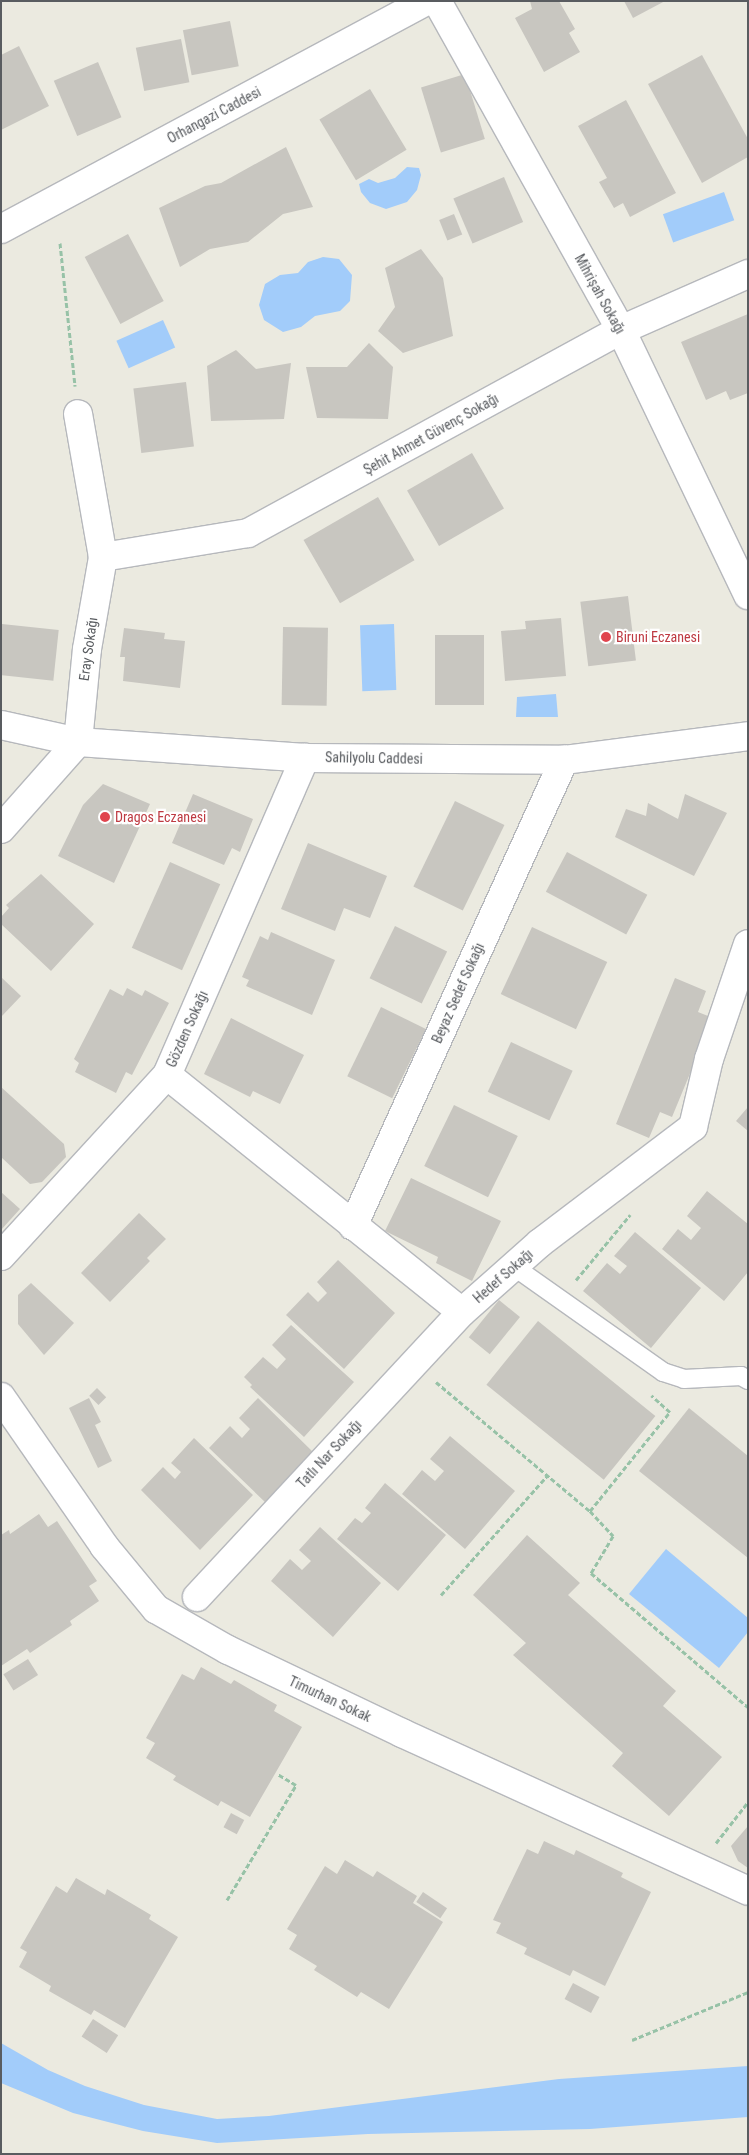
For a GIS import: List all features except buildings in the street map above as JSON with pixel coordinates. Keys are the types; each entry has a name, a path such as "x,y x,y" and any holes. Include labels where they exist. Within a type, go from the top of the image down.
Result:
{"street":[{"name":"Orhangazi Caddesi","path":"1,228 426,1"},
{"name":"Mihrişah Sokağı","path":"437,1 621,330 748,595"},
{"name":"Şehit Ahmet Güvenç Sokağı","path":"103,557 248,533 621,330 748,274"},
{"name":"Eray Sokağı","path":"78,414 103,557 87,649 78,742"},
{"name":"Sahilyolu Caddesi","path":"1,725 78,742 305,758 564,760 748,736"},
{"path":"1,829 78,742"},
{"name":"Gözden Sokağı","path":"1,1256 167,1074 305,758"},
{"name":"Beyaz Sedef Sokağı","path":"353,1226 564,760"},
{"name":"Hedef Sokağı","path":"167,1074 353,1226 462,1312 512,1266 693,1127 709,1059 748,944"},
{"name":"Tatlı Nar Sokağı","path":"197,1597 413,1362 462,1312"},
{"name":"Timurhan Sokak","path":"1,1397 104,1546 156,1609 228,1650 385,1725 748,1891"}],"lane":[{"path":"512,1266 663,1372 684,1379 742,1376 748,1380"}],"path":[{"path":"60,243 78,414"},
{"path":"561,1301 630,1215"},
{"path":"413,1362 590,1511 613,1536 591,1573 748,1707"},
{"path":"590,1511 670,1412 648,1393"},
{"path":"441,1595 548,1475"},
{"path":"227,1900 296,1785 278,1774"},
{"path":"714,1846 748,1802"},
{"path":"632,2040 748,1992"}],"water":[{"path":"407,167 419,168 421,175 417,190 407,202 386,209 370,203 361,192 359,184 369,179 378,183 395,178"},
{"path":"724,192 734,220 673,242 663,214"},
{"path":"323,257 339,259 352,275 350,301 340,311 315,316 301,327 283,332 264,320 259,305 265,284 280,275 298,273 308,262"},
{"path":"163,320 175,347 129,368 116,341"},
{"path":"394,624 396,690 362,691 360,625"},
{"path":"556,694 558,717 516,717 517,697"},
{"path":"666,1549 748,1618 748,1632 719,1668 629,1594"},
{"path":"1,2043 48,2070 85,2086 144,2105 217,2119 269,2116 559,2079 748,2066 748,2117 590,2129 368,2134 217,2143 143,2131 73,2113 1,2083"}],"place":[{"name":"Biruni Eczanesi","path":"606,637"},
{"name":"Dragos Eczanesi","path":"105,817"}]}
